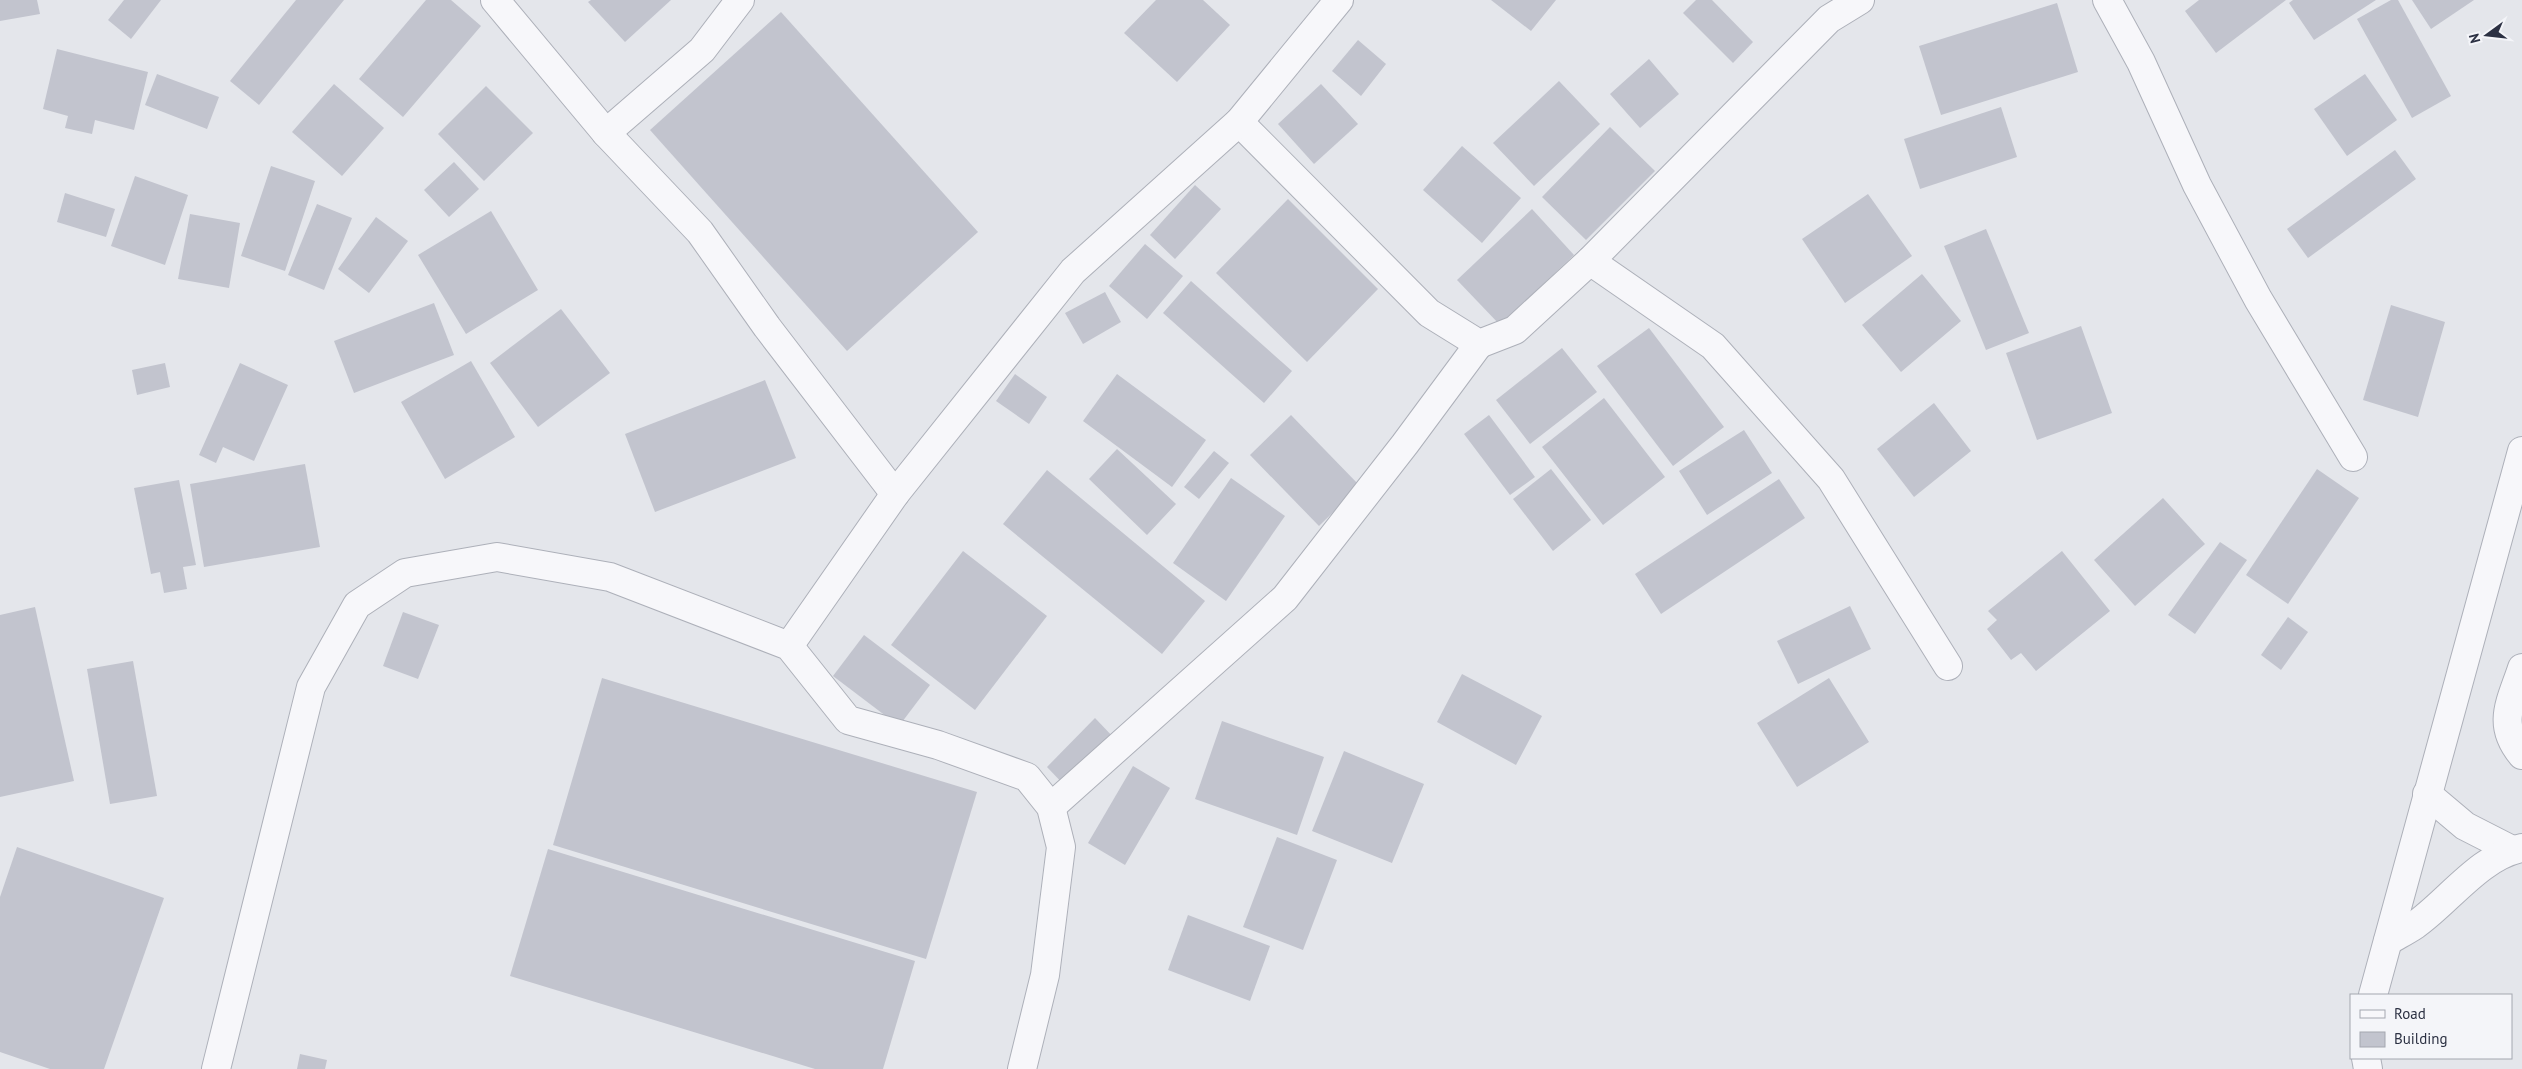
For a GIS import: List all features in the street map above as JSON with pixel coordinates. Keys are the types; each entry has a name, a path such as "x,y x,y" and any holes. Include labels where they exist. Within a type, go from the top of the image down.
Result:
{"street":[{"path":"495,0 606,134 700,232 767,327 895,494"},
{"path":"606,134 702,50 740,0"},
{"path":"789,646 895,494 1073,271 1239,122 1339,0"},
{"path":"1051,807 1285,598 1405,444 1479,344 1515,330 1590,261 1829,19 1860,0"},
{"path":"2106,0 2141,62 2198,185 2258,299 2353,457"},
{"path":"1239,122 1429,314 1479,344"},
{"path":"1590,261 1713,346 1818,464 1831,479 1948,666"},
{"path":"2372,994 2522,451"},
{"path":"216,1069 311,687 357,605 405,573 497,557 610,576 789,646 848,720 938,745 1027,777 1051,807 1061,847 1045,975 1022,1069"},
{"path":"2522,668 2507,718 2509,739 2522,755"},
{"path":"2427,794 2465,826 2517,849"},
{"path":"2388,941 2415,925 2476,871 2517,849"}],"building":[{"path":"0,0 37,0 40,14 0,21"},
{"path":"124,0 161,0 131,39 108,20"},
{"path":"296,0 344,0 259,105 230,81"},
{"path":"426,0 451,0 481,26 403,117 359,79"},
{"path":"591,0 671,0 625,42 588,2"},
{"path":"1156,0 1203,0 1230,25 1177,82 1124,33"},
{"path":"1491,0 1556,0 1531,31"},
{"path":"1696,0 1712,0 1753,42 1733,63 1683,13"},
{"path":"2199,0 2286,0 2216,53 2185,11"},
{"path":"2293,0 2376,0 2314,40 2289,3"},
{"path":"2391,0 2398,0 2451,96 2412,118 2357,19"},
{"path":"2412,0 2474,0 2431,29"},
{"path":"2057,3 2078,72 1941,115 1919,46"},
{"path":"781,12 978,232 847,351 650,130"},
{"path":"1358,40 1386,64 1361,96 1332,71"},
{"path":"57,49 148,72 134,130 95,120 92,134 65,128 68,116 43,109"},
{"path":"1649,59 1679,94 1640,128 1610,94"},
{"path":"157,74 219,97 207,129 145,105"},
{"path":"2365,74 2397,120 2347,156 2314,109"},
{"path":"1559,81 1600,124 1534,186 1493,143"},
{"path":"334,84 384,128 342,176 292,132"},
{"path":"1321,84 1358,124 1314,164 1278,124"},
{"path":"486,86 533,133 484,181 438,134"},
{"path":"2001,107 2017,157 1920,189 1904,139"},
{"path":"1610,127 1655,171 1586,240 1542,197"},
{"path":"1462,146 1521,198 1482,243 1423,190"},
{"path":"2395,150 2416,179 2308,258 2287,229"},
{"path":"454,162 479,189 449,217 424,190"},
{"path":"271,166 315,181 285,271 241,256"},
{"path":"135,176 188,195 165,265 111,246"},
{"path":"1195,185 1221,209 1175,259 1150,235"},
{"path":"65,193 115,209 106,237 57,222"},
{"path":"1868,194 1912,256 1845,303 1802,239"},
{"path":"1288,199 1378,289 1307,362 1216,273"},
{"path":"317,204 352,218 324,290 288,275"},
{"path":"1532,209 1574,255 1500,325 1457,280"},
{"path":"491,211 538,290 466,334 418,255"},
{"path":"190,214 240,223 229,288 178,279"},
{"path":"376,217 408,241 369,293 338,269"},
{"path":"1986,229 2029,333 1986,350 1944,246"},
{"path":"1145,244 1183,276 1147,319 1109,286"},
{"path":"1922,274 1961,321 1901,372 1862,325"},
{"path":"1191,281 1292,371 1264,403 1163,313"},
{"path":"1105,292 1121,322 1083,344 1065,313"},
{"path":"434,303 454,355 354,393 334,341"},
{"path":"2391,305 2445,322 2418,417 2363,400"},
{"path":"561,309 610,373 538,427 490,363"},
{"path":"2081,326 2112,413 2037,440 2006,353"},
{"path":"1649,328 1724,427 1673,466 1597,366"},
{"path":"1562,348 1597,392 1530,444 1496,400"},
{"path":"471,361 515,437 445,479 401,402"},
{"path":"165,363 170,387 137,395 132,370"},
{"path":"240,363 288,385 254,461 223,447 216,463 199,455"},
{"path":"1015,374 1047,397 1029,424 996,401"},
{"path":"1117,374 1206,440 1172,487 1083,421"},
{"path":"765,380 796,458 655,512 625,434"},
{"path":"1604,398 1665,477 1603,525 1542,447"},
{"path":"1934,403 1971,451 1914,497 1877,449"},
{"path":"1291,415 1360,486 1319,526 1250,455"},
{"path":"1489,415 1535,477 1510,495 1464,434"},
{"path":"1744,430 1772,473 1707,515 1679,471"},
{"path":"1117,449 1176,504 1147,535 1089,479"},
{"path":"1214,451 1229,463 1199,499 1184,487"},
{"path":"305,464 320,547 204,567 190,484"},
{"path":"1551,469 1591,520 1553,551 1513,499"},
{"path":"2317,469 2359,498 2288,604 2246,575"},
{"path":"1047,470 1205,601 1162,654 1003,524"},
{"path":"1231,478 1285,516 1226,601 1173,563"},
{"path":"1779,479 1805,518 1661,614 1635,574"},
{"path":"179,480 196,565 183,567 187,589 164,593 160,572 151,574 134,488"},
{"path":"2163,498 2205,544 2135,606 2094,560"},
{"path":"2220,542 2247,560 2195,634 2168,615"},
{"path":"963,551 1047,616 975,710 891,645"},
{"path":"2062,551 2110,611 2036,671 2021,653 2011,660 1987,629 1997,620 1988,611"},
{"path":"1850,606 1871,649 1798,684 1777,641"},
{"path":"35,607 74,781 0,797 0,615"},
{"path":"403,612 439,625 418,679 383,666"},
{"path":"2288,617 2308,632 2281,670 2261,655"},
{"path":"864,635 930,685 899,726 833,676"},
{"path":"133,661 157,796 110,804 87,669"},
{"path":"1462,674 1542,716 1516,765 1437,722"},
{"path":"602,678 977,792 926,959 553,845"},
{"path":"1829,678 1869,742 1797,787 1757,723"},
{"path":"1095,718 1115,739 1067,788 1047,767"},
{"path":"1222,721 1324,757 1297,835 1195,799"},
{"path":"1344,751 1424,784 1392,863 1312,831"},
{"path":"1133,766 1170,788 1125,865 1088,843"},
{"path":"1277,837 1337,860 1303,950 1243,927"},
{"path":"17,847 164,898 104,1069 50,1069 0,1052 0,897"},
{"path":"548,849 915,961 883,1069 815,1069 510,976"},
{"path":"1188,915 1270,946 1250,1001 1168,970"},
{"path":"300,1054 327,1060 325,1069 297,1069"}]}
